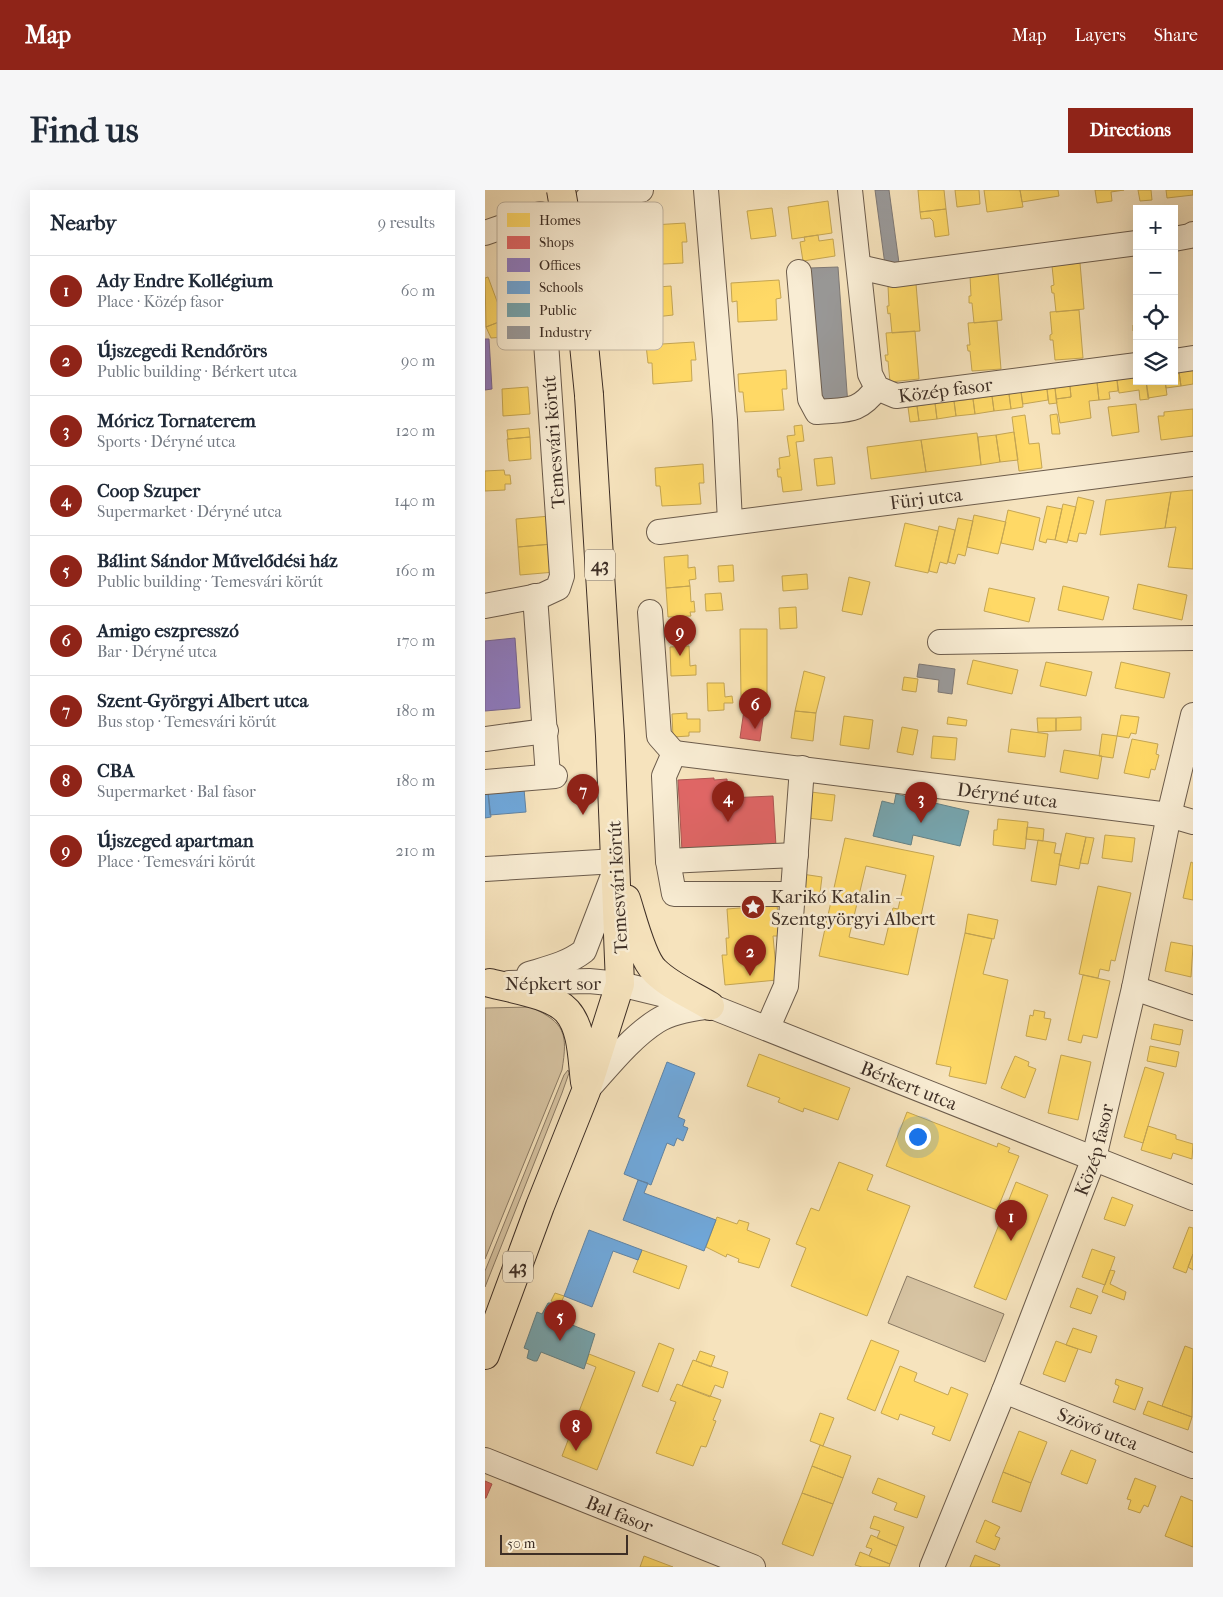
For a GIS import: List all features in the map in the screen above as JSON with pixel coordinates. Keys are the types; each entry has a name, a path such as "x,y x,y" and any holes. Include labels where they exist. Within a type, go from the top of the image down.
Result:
{"main road":[{"name":"Temesvári körút","path":"485,1356 585,1091 620,984 610,736 585,350"},
{"path":"616,865 650,965 671,983 711,1006"},
{"path":"488,983 542,996 567,1011 575,1025 580,1043 585,1091"}],"street":[{"path":"591,195 641,190"},
{"path":"706,190 725,420 730,522"},
{"name":"Közép fasor","path":"850,190 870,374 877,388 896,396 1133,366"},
{"name":"Temesvári körút","path":"485,233 497,229"},
{"path":"1178,238 1193,234"},
{"path":"859,267 894,275 1133,244"},
{"path":"799,272 810,399 817,412 853,409 868,400 877,388"},
{"name":"Temesvári körút","path":"535,596 543,595 558,588 562,576 547,350"},
{"path":"1178,360 1193,358"},
{"name":"Fürj utca","path":"659,532 1193,464"},
{"path":"485,606 535,596 545,730 551,776 485,782"},
{"path":"650,612 659,736 674,753 664,776 668,861 675,894 793,894"},
{"path":"940,642 1193,638"},
{"name":"Közép fasor","path":"932,1567 1004,1391 1094,1158 1134,988 1169,815 1193,715"},
{"path":"485,739 545,730"},
{"name":"Déryné utca","path":"674,753 1169,815 1193,822"},
{"path":"768,1028 786,986 802,768"},
{"path":"668,861 795,855"},
{"path":"485,869 616,865 584,951 575,958 556,966 488,983"},
{"name":"Népkert sor","path":"488,983 589,981 620,984"},
{"name":"Bérkert utca","path":"620,984 711,1006 1193,1198"},
{"path":"1134,988 1193,1008"},
{"path":"585,1091 641,1032 659,1020 684,1010 711,1006"},
{"name":"Szövő utca","path":"1004,1391 1193,1466"},
{"name":"Bal fasor","path":"485,1460 753,1567"}],"shaded area":[{"path":"531,1007 551,1018 561,1031 564,1038 562,1070 485,1259 485,1008"},
{"path":"568,1070 569,1073 562,1093 485,1287 485,1271 564,1075"},
{"path":"907,1276 1004,1314 985,1362 888,1323"}],"building: Homes":[{"path":"918,190 944,190 946,209 920,212"},
{"path":"955,190 979,190 980,204 957,207"},
{"path":"984,190 1020,190 1023,207 987,212"},
{"path":"1020,190 1058,190 1059,196 1022,202"},
{"path":"1095,190 1124,190 1111,192 1112,201 1097,203"},
{"path":"1138,190 1151,190 1152,200 1140,201"},
{"path":"1166,190 1193,190 1193,195 1167,198"},
{"path":"828,201 832,233 792,239 788,207"},
{"path":"772,208 776,236 751,239 747,211"},
{"path":"946,209 949,235 935,237 933,221 930,218 921,219 920,212"},
{"path":"685,223 687,242 682,242 683,263 663,264 663,224"},
{"path":"818,235 819,241 833,239 835,256 803,261 800,242 805,241 804,237"},
{"path":"1080,263 1084,309 1056,312 1054,293 1052,293 1051,286 1054,285 1052,266"},
{"path":"998,273 1002,320 974,323 972,303 969,303 969,296 971,296 970,276"},
{"path":"488,277 497,301 497,323 486,327 485,278"},
{"path":"779,280 781,298 776,299 777,320 738,322 737,301 732,302 731,283"},
{"path":"916,284 920,331 892,333 890,313 888,314 887,306 889,306 888,286"},
{"path":"671,286 673,315 663,316 663,287"},
{"path":"1079,310 1083,358 1055,360 1053,340 1050,340 1050,335 1052,334 1050,312"},
{"path":"997,321 1001,369 972,371 970,351 968,351 967,345 970,345 968,323"},
{"path":"497,323 497,338 491,338 486,327"},
{"path":"915,331 919,379 890,382 888,361 886,361 885,355 888,355 886,333"},
{"path":"694,342 696,360 691,360 692,381 653,384 652,363 648,363 647,350 663,350 663,344"},
{"path":"786,370 787,389 782,389 784,410 745,412 743,392 739,392 738,374"},
{"path":"1193,370 1193,384 1181,386 1179,372"},
{"path":"1179,372 1181,386 1166,388 1166,385 1178,385"},
{"path":"1133,378 1133,385 1147,385 1149,399 1140,400 1139,390 1119,393 1117,380"},
{"path":"1117,380 1118,391 1109,392 1110,399 1099,400 1097,382"},
{"path":"1097,382 1099,400 1089,401 1091,418 1060,423 1056,399 1071,397 1070,386"},
{"path":"1146,385 1166,385 1167,395 1148,398"},
{"path":"1070,386 1071,397 1056,399 1055,388"},
{"path":"528,387 530,414 503,416 502,389"},
{"path":"1055,388 1057,403 1049,404 1047,389"},
{"path":"1047,389 1048,400 1023,404 1021,392"},
{"path":"1021,392 1023,407 1011,409 1009,394"},
{"path":"1009,394 1011,409 994,411 992,396"},
{"path":"992,396 994,411 975,414 973,399"},
{"path":"973,399 975,414 956,416 954,401"},
{"path":"954,401 956,416 937,419 935,403"},
{"path":"935,403 937,419 919,421 917,406"},
{"path":"1136,404 1139,432 1112,436 1108,407"},
{"path":"917,406 919,421 910,422 908,407"},
{"path":"1193,409 1193,436 1161,440 1158,416 1164,416 1164,412"},
{"path":"1057,414 1060,434 1052,434 1050,415"},
{"path":"1025,415 1029,444 1039,443 1042,468 1019,471 1012,417"},
{"path":"802,425 804,441 796,442 802,490 783,492 781,477 778,477 777,469 780,469 779,458 790,456 787,436 795,435 794,426"},
{"path":"529,428 530,437 508,439 507,430"},
{"path":"1014,432 1018,460 1000,462 996,435"},
{"path":"977,433 981,465 926,472 921,440"},
{"path":"996,435 1000,462 981,465 978,437"},
{"path":"530,437 531,459 509,461 507,439"},
{"path":"921,440 926,472 871,479 867,447"},
{"path":"832,457 835,484 817,486 814,459"},
{"path":"703,464 704,483 699,483 701,504 662,506 660,486 656,486 655,468"},
{"path":"504,470 505,475 510,475 511,484 505,484 505,490 485,491 485,471"},
{"path":"1193,490 1193,569 1168,567 1176,527 1165,528 1171,492"},
{"path":"1171,492 1165,528 1100,535 1106,500"},
{"path":"1078,497 1094,501 1086,534 1079,533 1077,542 1068,540"},
{"path":"1063,504 1076,507 1067,543 1055,540"},
{"path":"1047,506 1062,509 1055,540 1047,539 1046,543 1039,541"},
{"path":"1008,510 1040,518 1033,550 1001,543"},
{"path":"974,515 1006,522 998,554 967,547"},
{"path":"550,516 552,544 518,547 516,519"},
{"path":"958,518 973,521 965,556 958,554 955,564 948,562"},
{"path":"905,523 938,531 928,573 895,566"},
{"path":"939,526 955,530 947,564 940,562 937,573 929,571"},
{"path":"552,544 555,572 520,575 518,547"},
{"path":"688,555 688,568 695,567 696,579 689,580 690,586 666,588 664,557"},
{"path":"733,565 734,581 719,582 718,566"},
{"path":"807,574 808,589 783,591 782,576"},
{"path":"849,577 870,582 862,615 842,611"},
{"path":"1138,584 1187,595 1182,620 1133,609"},
{"path":"690,586 691,602 694,601 695,612 690,612 691,616 668,617 666,588"},
{"path":"1063,586 1109,597 1103,620 1058,610"},
{"path":"989,588 1035,598 1029,622 984,611"},
{"path":"721,593 723,610 706,611 705,594"},
{"path":"796,607 797,628 780,629 779,608"},
{"path":"740,629 767,629 767,696 741,697"},
{"path":"689,646 690,666 696,665 696,675 671,676 670,647"},
{"path":"973,660 1018,670 1012,694 967,684"},
{"path":"1046,662 1092,672 1086,696 1040,686"},
{"path":"1121,662 1170,673 1164,698 1115,688"},
{"path":"804,671 825,677 816,713 795,711"},
{"path":"904,677 918,679 916,692 902,690"},
{"path":"707,683 724,683 725,697 732,696 733,703 724,703 724,710 708,711"},
{"path":"795,711 816,713 813,741 791,738"},
{"path":"687,713 687,719 700,719 700,732 689,732 689,736 673,737 672,714"},
{"path":"1121,715 1139,717 1136,734 1131,733 1129,738 1117,736"},
{"path":"844,716 873,720 869,749 840,745"},
{"path":"948,717 967,720 966,726 947,724"},
{"path":"1081,717 1081,730 1056,731 1056,718"},
{"path":"1037,718 1056,718 1056,731 1038,732"},
{"path":"902,727 918,730 913,755 897,752"},
{"path":"1011,729 1048,734 1045,757 1008,752"},
{"path":"1102,734 1117,736 1113,758 1099,756"},
{"path":"933,736 957,738 955,760 931,758"},
{"path":"1132,739 1158,744 1156,754 1159,755 1155,770 1151,769 1149,778 1124,773"},
{"path":"1064,750 1102,756 1098,779 1060,772"},
{"path":"811,792 835,795 832,821 808,818"},
{"path":"998,819 1028,822 1025,849 993,845 994,830 997,830"},
{"path":"1027,827 1044,829 1043,841 1026,839"},
{"path":"1066,833 1086,837 1079,869 1059,865"},
{"path":"1105,835 1135,838 1132,862 1102,858"},
{"path":"1086,837 1094,838 1088,864 1080,863"},
{"path":"845,838 934,856 908,975 819,956","holes":["866,866 906,875 898,909 893,908 884,945 849,937"]},
{"path":"1038,840 1056,843 1054,853 1061,854 1056,885 1031,881"},
{"path":"1191,862 1193,863 1193,900 1183,898"},
{"path":"802,874 822,877 820,893 800,890"},
{"path":"1098,886 1131,893 1115,961 1111,960 1109,971 1100,969 1098,978 1079,974"},
{"path":"777,905 780,936 773,936 777,980 725,985 722,955 727,955 726,938 729,938 727,909"},
{"path":"968,914 998,920 994,939 965,933"},
{"path":"965,933 992,939 983,974 1008,980 986,1084 949,1076 951,1067 936,1064"},
{"path":"1171,942 1193,946 1191,977 1165,971"},
{"path":"1083,975 1110,981 1097,1038 1083,1035 1081,1043 1068,1040"},
{"path":"1034,1010 1045,1012 1044,1018 1051,1019 1046,1040 1026,1036 1030,1015 1033,1016"},
{"path":"1154,1024 1183,1030 1180,1045 1151,1039"},
{"path":"1150,1046 1179,1052 1176,1067 1147,1061"},
{"path":"759,1054 850,1088 838,1120 804,1108 803,1112 778,1102 780,1098 747,1086"},
{"path":"1061,1055 1091,1062 1078,1120 1048,1113"},
{"path":"1015,1056 1029,1062 1028,1066 1036,1069 1025,1098 1001,1088"},
{"path":"1145,1067 1164,1073 1143,1143 1124,1137"},
{"path":"907,1112 997,1147 998,1143 1010,1148 1008,1152 1019,1156 997,1210 886,1166"},
{"path":"1148,1126 1176,1135 1176,1139 1193,1144 1192,1159 1173,1153 1171,1159 1141,1150"},
{"path":"839,1162 873,1175 867,1190 910,1206 867,1316 791,1286 806,1248 796,1244 811,1208 819,1211"},
{"path":"1016,1182 1048,1195 1006,1300 974,1287"},
{"path":"1112,1197 1133,1205 1125,1226 1104,1219"},
{"path":"717,1217 737,1224 739,1220 749,1223 747,1230 770,1239 759,1268 738,1262 739,1259 727,1254 726,1257 706,1247"},
{"path":"1189,1227 1193,1228 1193,1254 1186,1273 1173,1268"},
{"path":"1092,1249 1115,1257 1105,1285 1082,1277"},
{"path":"642,1250 687,1266 679,1289 633,1272"},
{"path":"1193,1254 1193,1270 1188,1267"},
{"path":"1110,1270 1115,1271 1110,1284 1126,1292 1124,1300 1102,1292"},
{"path":"1077,1288 1098,1296 1091,1314 1070,1307"},
{"path":"555,1293 564,1296 560,1305 551,1301"},
{"path":"1073,1328 1097,1336 1091,1353 1066,1345"},
{"path":"871,1340 899,1351 875,1411 847,1399"},
{"path":"1056,1341 1078,1349 1065,1382 1043,1374"},
{"path":"659,1343 674,1349 658,1392 642,1386"},
{"path":"1185,1346 1193,1349 1192,1417 1162,1406"},
{"path":"700,1351 715,1356 711,1367 696,1361"},
{"path":"589,1354 635,1372 597,1470 562,1456 596,1367 586,1363"},
{"path":"693,1360 728,1372 723,1388 715,1385 710,1397 682,1386"},
{"path":"900,1366 917,1373 914,1381 948,1395 951,1387 968,1394 950,1441 932,1434 935,1427 900,1414 898,1420 881,1413"},
{"path":"1116,1379 1143,1388 1135,1410 1113,1402 1119,1386 1115,1384"},
{"path":"677,1384 721,1400 713,1420 716,1421 706,1447 701,1446 693,1466 656,1453 676,1402 670,1400"},
{"path":"1148,1401 1192,1417 1188,1430 1143,1414"},
{"path":"820,1413 834,1418 823,1446 810,1441"},
{"path":"1019,1431 1047,1442 1031,1483 1003,1472"},
{"path":"820,1445 851,1456 843,1478 812,1466"},
{"path":"1071,1450 1096,1460 1087,1484 1061,1474"},
{"path":"812,1466 843,1478 833,1504 802,1493"},
{"path":"1003,1472 1031,1483 1021,1512 992,1502"},
{"path":"878,1478 925,1496 917,1518 894,1510 897,1503 872,1493"},
{"path":"1135,1478 1156,1486 1148,1507 1144,1505 1140,1513 1128,1509 1131,1500 1127,1499"},
{"path":"802,1493 833,1504 813,1556 782,1544"},
{"path":"1181,1496 1193,1501 1193,1547 1165,1536"},
{"path":"874,1516 904,1527 897,1546 877,1538 880,1531 870,1528"},
{"path":"985,1520 1000,1527 995,1536 1000,1538 995,1550 976,1542"},
{"path":"871,1535 897,1546 890,1564 869,1556 872,1549 866,1547"},
{"path":"860,1552 890,1564 889,1567 862,1567 855,1565"},
{"path":"975,1555 1000,1565 999,1567 970,1567"},
{"path":"644,1556 673,1567 640,1567"}],"building: Shops":[{"path":"744,710 764,712 760,741 740,738"},
{"path":"714,778 714,780 727,779 728,798 773,796 776,846 682,851 678,780"},
{"path":"485,1481 492,1484 486,1498 485,1498"}],"building: Offices":[{"path":"485,339 489,339 492,389 485,390"},
{"path":"515,638 520,708 485,711 485,641"}],"building: Schools":[{"path":"524,789 526,812 490,815 488,792"},
{"path":"485,792 488,792 491,817 485,818"},
{"path":"667,1062 695,1073 678,1117 685,1120 683,1126 688,1128 683,1141 677,1138 674,1146 667,1143 651,1185 624,1174"},
{"path":"638,1180 648,1183 644,1193 716,1220 704,1251 623,1220"},
{"path":"589,1230 642,1250 638,1260 613,1251 592,1307 564,1296"}],"building: Public":[{"path":"896,794 969,811 960,846 913,835 911,845 873,836 882,801 894,804"},
{"path":"548,1303 553,1303 556,1309 552,1317 595,1334 584,1369 541,1352 537,1361 527,1358 529,1350 524,1348 537,1312 542,1314"}],"building: Industry":[{"path":"875,190 889,190 899,263 885,265"},
{"path":"838,267 848,406 820,408 810,268"},
{"path":"919,664 955,669 952,694 938,692 939,680 917,677"}],"place":[{"name":"Újszeged apartman","path":"680,656"},
{"name":"Amigo eszpresszó","path":"755,729"},
{"name":"Szent-Györgyi Albert utca","path":"583,815"},
{"name":"Coop Szuper","path":"728,822"},
{"name":"Móricz Tornaterem","path":"921,823"},
{"name":"Karikó Katalin - Szentgyörgyi Albert","path":"753,907"},
{"name":"Újszegedi Rendőrörs","path":"750,976"},
{"name":"Ady Endre Kollégium","path":"1011,1241"},
{"name":"Bálint Sándor Művelődési ház","path":"560,1341"},
{"name":"CBA","path":"576,1451"}]}
